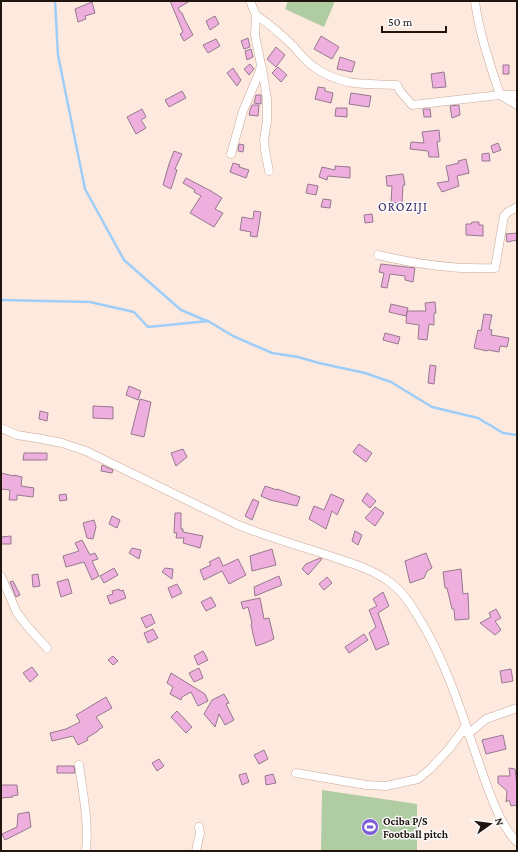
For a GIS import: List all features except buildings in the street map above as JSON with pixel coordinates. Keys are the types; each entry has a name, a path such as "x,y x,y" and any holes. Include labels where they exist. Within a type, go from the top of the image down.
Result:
{"street":[{"path":"250,1 256,15 255,36 267,99 267,121 264,140 269,171"},
{"path":"475,1 477,19 500,95 517,105"},
{"path":"256,15 278,32 314,67 331,76 359,84 397,85 404,97 412,105 500,95 517,95"},
{"path":"232,154 243,111 261,65"},
{"path":"378,255 402,261 440,267 495,268 504,216 517,207"},
{"path":"1,428 17,435 76,447 236,524 258,533 359,566 372,571 392,583 406,598 429,634 440,656 493,801 505,826 517,842"},
{"path":"1,576 17,613 47,648"},
{"path":"296,774 366,786 386,786 418,779 430,770 467,730 486,720 517,708"},
{"path":"79,765 87,828 86,851"},
{"path":"196,851 200,833 199,826"}],"green space":[{"path":"288,1 335,1 324,27 285,9"},
{"name":"Ociba P/S Football pitch","path":"322,790 417,804 417,851 321,851"}],"waterway":[{"path":"55,1 58,55 85,189 124,260 181,310 207,321"},
{"path":"1,300 90,302 134,312 148,327 208,321 233,336 272,353 298,357 365,373 391,382 432,407 478,418 503,433 517,435"}],"place":[{"name":"Ociba P/S Football pitch","path":"370,827"}],"district":[{"name":"OROZIJI","path":"403,206"}]}
